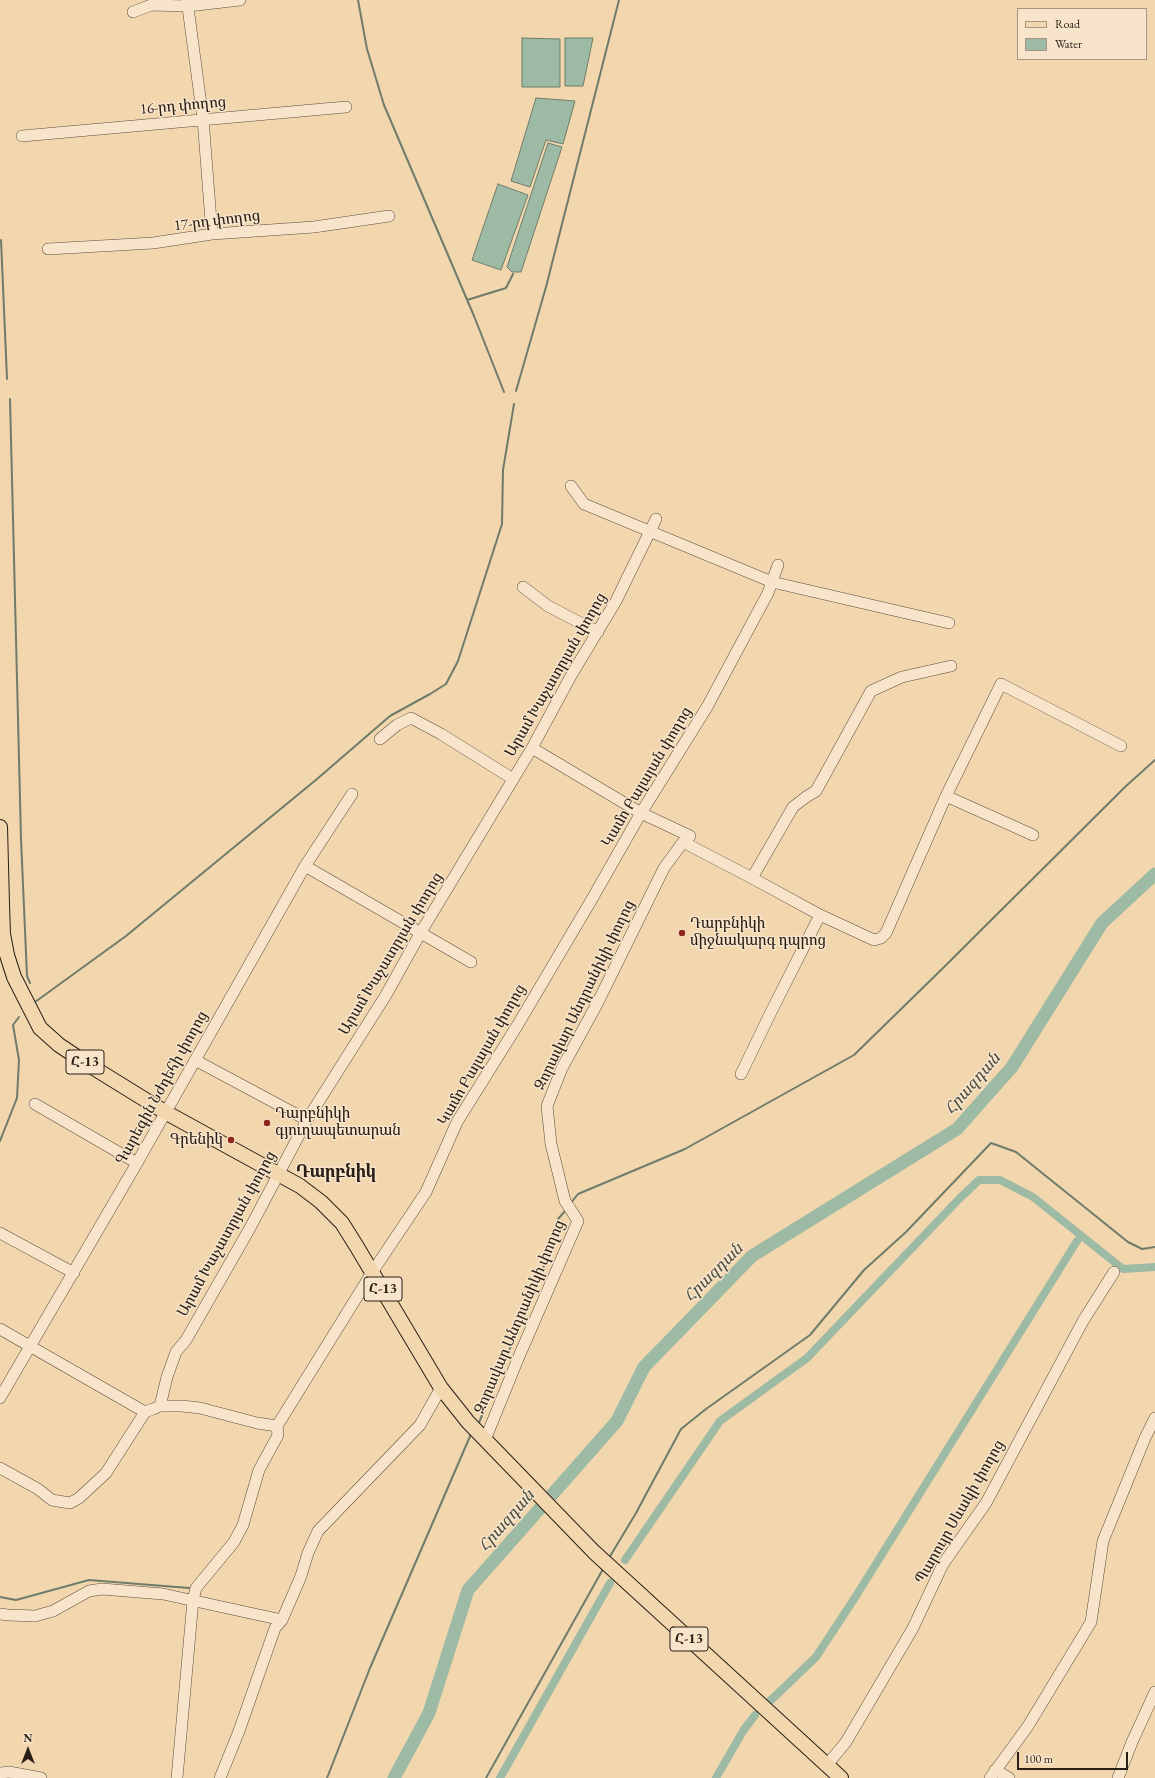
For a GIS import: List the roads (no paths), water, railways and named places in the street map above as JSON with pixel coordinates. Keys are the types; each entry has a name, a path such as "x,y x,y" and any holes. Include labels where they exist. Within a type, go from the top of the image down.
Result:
{"main road":[{"name":"Հ-13","path":"0,827 3,934 7,955 22,995 40,1028 59,1045 165,1112 309,1192 333,1214 342,1223 373,1271 441,1388 468,1422 599,1557 841,1778"}],"street":[{"path":"133,12 151,5 240,0"},
{"path":"188,3 203,119 212,234"},
{"name":"16-րդ փողոց","path":"22,136 346,107"},
{"name":"17-րդ փողոց","path":"48,249 153,243 212,234 314,227 389,216"},
{"path":"570,486 584,504 772,582 950,623"},
{"name":"Արամ Խաչատրյան փողոց","path":"160,1406 167,1377 176,1352 186,1340 250,1228 307,1120 386,995 421,932 532,748 616,601 656,519"},
{"name":"Կամո Բալայան փողոց","path":"177,1778 193,1600 196,1588 234,1542 243,1525 259,1470 278,1435 277,1426 373,1271 426,1192 457,1122 592,899 641,813 707,707 761,607 778,565"},
{"path":"523,587 548,606 598,632"},
{"path":"752,878 793,807 816,791 871,690 902,677 951,666"},
{"path":"532,748 641,813 690,836 683,842 820,915 874,940 881,938 886,933 946,796 1001,684 1121,746"},
{"path":"380,740 411,718 441,734 514,779"},
{"name":"Գարեգին Նժդեհի փողոց","path":"0,1398 29,1346 74,1273 138,1163 165,1112 305,866 352,794"},
{"path":"946,796 1033,835"},
{"name":"Զորավար Անդրանիկի փողոց","path":"482,1437 578,1221 565,1201 551,1144 547,1106 562,1068 596,1004 664,868 683,842"},
{"path":"305,866 471,962"},
{"path":"741,1074 820,915"},
{"path":"195,1060 307,1120"},
{"path":"35,1104 138,1163"},
{"path":"0,1233 74,1273"},
{"name":"Պարույր Սևակի փողոց","path":"827,1765 846,1742 913,1628 943,1564 986,1503 1083,1321 1114,1272"},
{"path":"0,1329 145,1412"},
{"path":"220,1778 275,1628 282,1620 318,1531 420,1425 441,1388"},
{"path":"0,1468 38,1489 52,1500 70,1503 79,1498 106,1473 145,1412 160,1406 200,1408 257,1423 277,1426"},
{"path":"1009,1778 992,1774 1028,1726 1092,1622 1102,1541 1145,1438 1155,1418"},
{"path":"0,1614 8,1616 35,1616 52,1611 89,1590 102,1589 163,1594 282,1620"},
{"path":"1118,1778 1132,1742 1155,1692"},
{"path":"0,1773 10,1772 41,1778"}],"water":[{"path":"522,38 560,39 560,87 522,87"},
{"path":"565,38 593,38 583,86 565,86"},
{"path":"536,98 575,101 563,144 546,140 530,187 511,181"},
{"path":"548,143 562,147 521,272 512,272 507,267"},
{"path":"498,184 528,195 501,270 472,260"}],"waterway":[{"path":"358,0 367,49 384,105 474,316 504,392"},
{"path":"516,391 546,287 619,0"},
{"path":"1,240 7,379"},
{"path":"467,300 506,288 513,274"},
{"path":"10,399 21,839 27,976 30,983"},
{"path":"35,1002 126,936 317,779 390,716 446,684 458,661 502,524 503,470 514,404"},
{"path":"571,1203 578,1194 685,1149 854,1055 1125,787 1155,760"},
{"name":"Հրազդան","path":"394,1778 429,1713 468,1590 617,1421 644,1367 752,1256 957,1129 1012,1067 1102,923 1155,874"},
{"path":"0,1141 17,1098 19,1060 13,1025 19,1017"},
{"path":"609,1558 636,1513 681,1429 706,1409 810,1335 864,1270 906,1232 991,1143 1016,1152 1128,1242 1142,1249 1155,1247"},
{"path":"625,1560 720,1421 807,1358 979,1180 1000,1180 1033,1197 1123,1269 1155,1267"},
{"path":"478,1425 543,1269 558,1219 566,1210"},
{"path":"768,1703 816,1657 856,1596 1077,1241"},
{"path":"327,1778 370,1668 471,1434"},
{"path":"486,1778 603,1569"},
{"path":"0,1597 16,1600 89,1580 189,1588"},
{"path":"500,1778 610,1583"},
{"path":"716,1778 743,1731 755,1715"}],"place":[{"name":"Դարբնիկի միջնակարգ դպրոց","path":"682,933"},
{"name":"Դարբնիկի գյուղապետարան","path":"267,1123"},
{"name":"Գրենիկ","path":"231,1140"}],"district":[{"name":"Դարբնիկ","path":"336,1172"}]}
